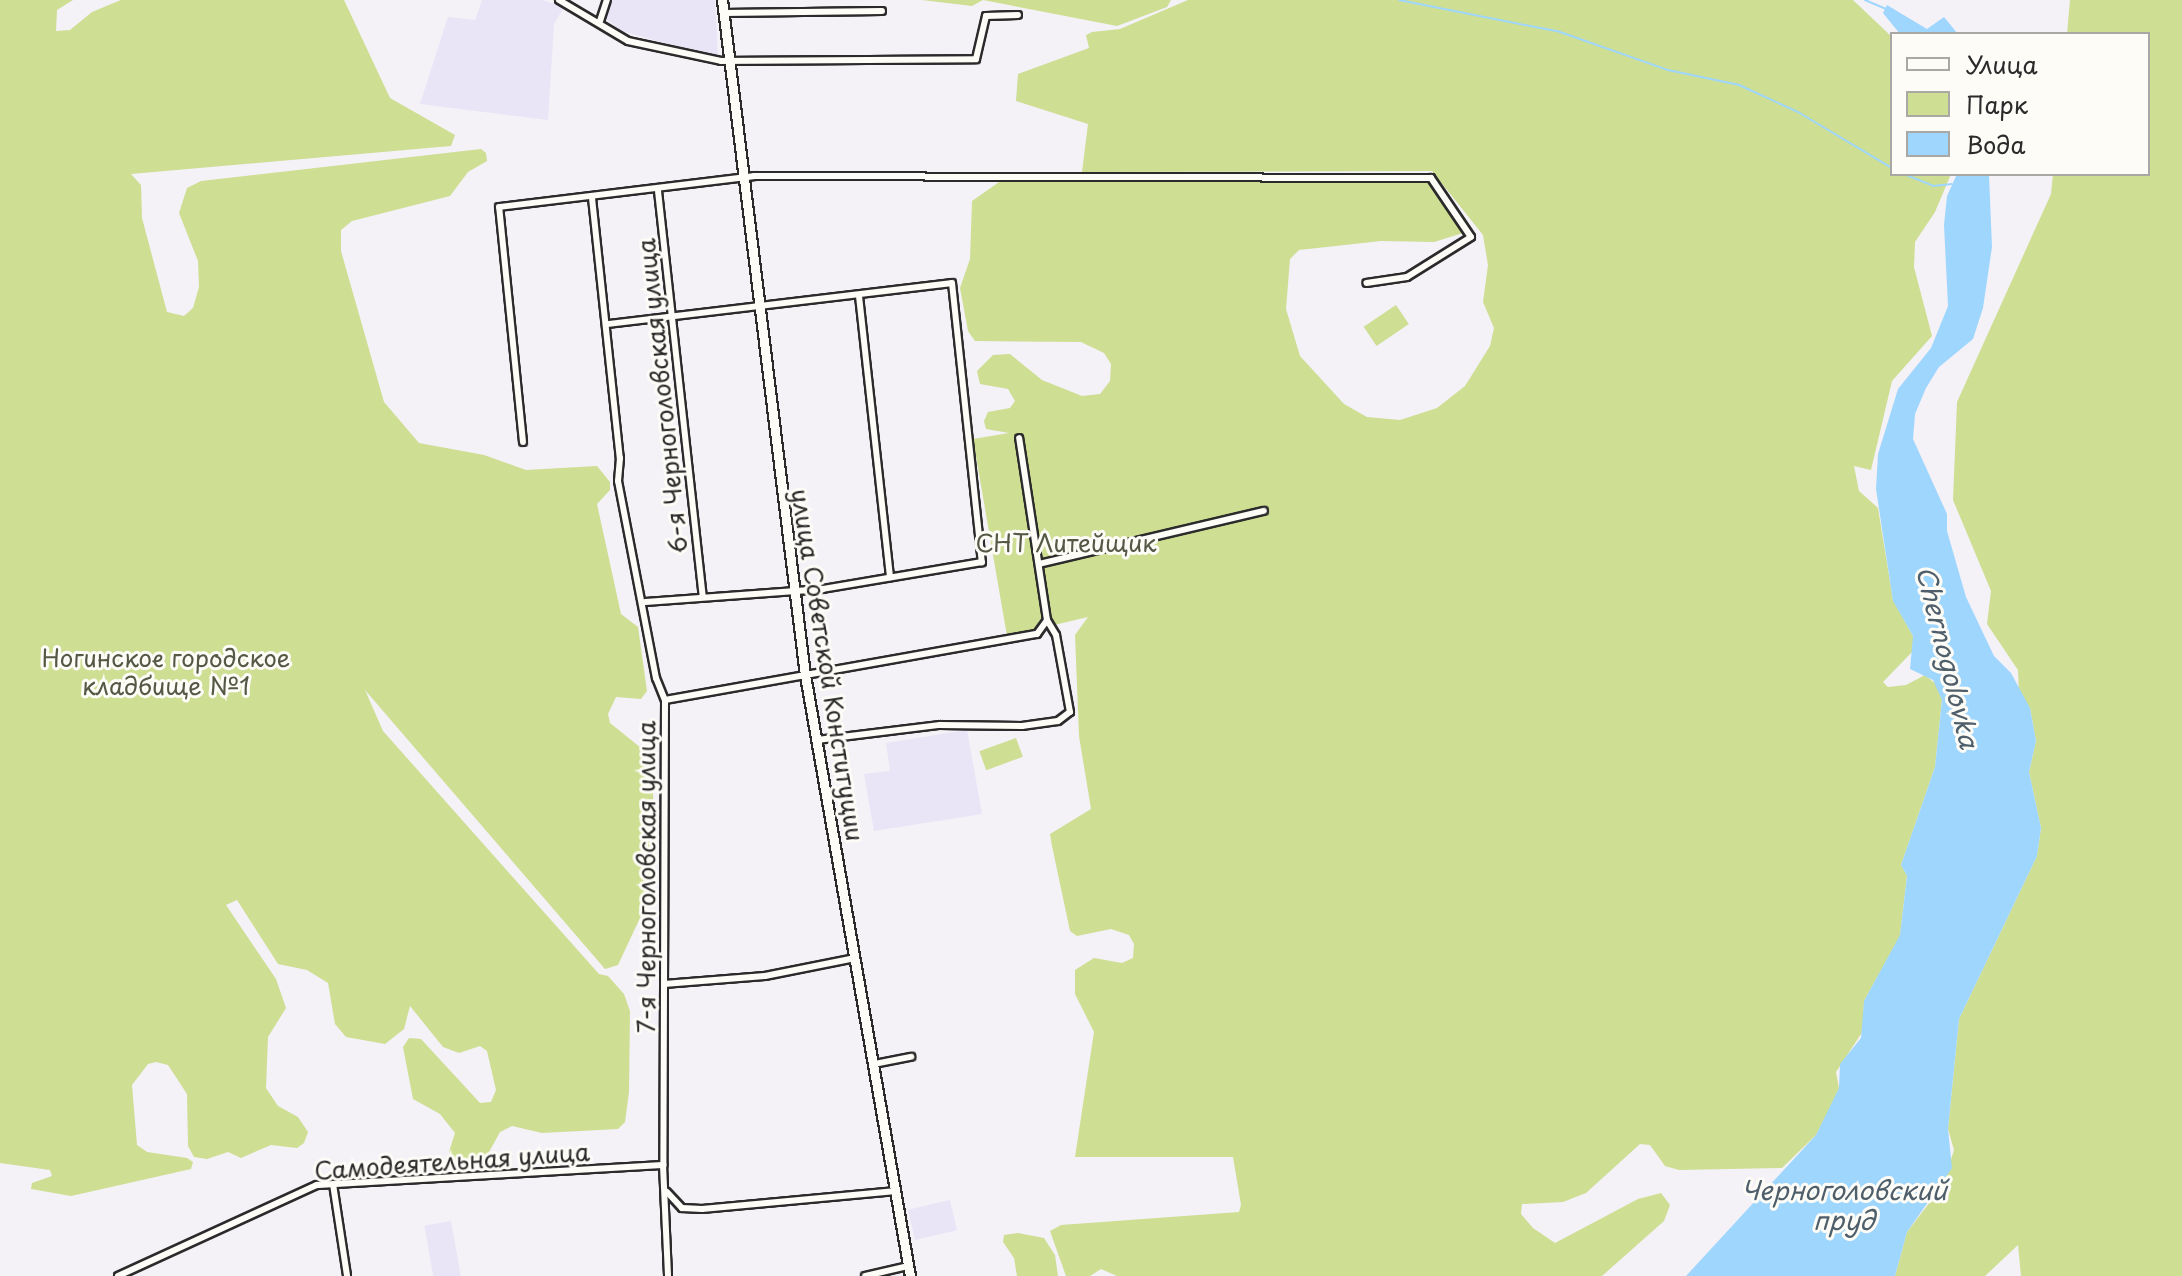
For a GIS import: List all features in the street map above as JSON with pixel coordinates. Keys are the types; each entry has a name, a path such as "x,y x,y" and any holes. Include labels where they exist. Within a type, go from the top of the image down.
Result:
{"street":[{"path":"559,0 600,21 628,41 703,60 976,59 986,16 991,12 1018,15"},
{"path":"600,21 607,0"},
{"name":"улица Советской Конституции","path":"722,0 805,675 909,1271"},
{"path":"724,13 882,11"},
{"path":"961,175 963,165"},
{"path":"523,442 499,207 658,191 742,178 961,175 1431,178 1471,237 1407,277 1366,283"},
{"name":"6-я Черноголовская улица","path":"658,191 703,597"},
{"name":"7-я Черноголовская улица","path":"592,198 608,324 618,481 645,602 656,678 665,700 663,1165 667,1192 668,1276"},
{"path":"608,324 758,303 859,296 952,283 986,555 977,564 794,591 645,602"},
{"path":"859,296 890,577"},
{"path":"817,740 891,729 1022,726 1065,719 1070,708 1056,635 1047,620 1019,438"},
{"path":"1039,564 1264,511"},
{"path":"665,700 1037,634 1047,620"},
{"path":"664,984 765,976 855,958"},
{"path":"874,1064 911,1057"},
{"name":"Самодеятельная улица","path":"118,1276 297,1193 333,1184 663,1165"},
{"path":"333,1184 347,1276"},
{"path":"667,1192 682,1208 702,1209 896,1191"},
{"path":"865,1276 909,1271"}],"shaded area":[{"path":"482,0 542,0 564,7 554,24 548,120 420,104 448,17 475,20"},
{"path":"609,0 715,0 718,58 622,31 605,18"},
{"path":"967,730 982,814 874,831 864,774 890,771 886,743"},
{"path":"950,1200 957,1230 915,1240 908,1210"},
{"path":"451,1221 461,1276 433,1276 424,1226"}],"green space":[{"name":"Ногинское городское кладбище №1","path":"0,0 73,0 57,10 56,31 70,30 92,12 121,0 344,0 390,98 455,135 451,146 131,174 141,185 142,218 167,312 184,316 193,308 199,287 198,261 179,213 187,188 201,181 481,149 486,153 487,161 468,172 450,196 352,221 341,230 341,251 384,402 419,443 484,455 526,470 597,466 610,482 610,490 597,504 621,614 638,627 647,691 641,699 616,697 608,714 610,723 651,756 656,852 647,903 618,965 605,969 365,690 383,731 599,974 608,976 624,994 630,1011 629,1092 625,1122 618,1129 542,1133 512,1126 500,1132 483,1163 453,1161 449,1152 455,1133 440,1114 413,1099 403,1047 409,1038 421,1039 480,1103 491,1102 496,1090 487,1051 480,1046 459,1053 443,1047 410,1006 404,1029 385,1044 346,1037 335,1024 328,983 307,970 278,964 237,900 226,905 276,979 286,1008 268,1037 266,1088 278,1106 298,1117 308,1132 304,1143 297,1148 271,1145 241,1158 228,1152 207,1159 194,1157 188,1146 187,1094 168,1065 156,1062 148,1064 132,1085 137,1145 147,1152 187,1158 193,1162 191,1169 71,1196 31,1189 32,1183 52,1176 50,1170 0,1163"},
{"path":"922,0 983,0 972,6"},
{"path":"983,0 1171,0 1167,7 1117,26"},
{"name":"СНТ Литейщик","path":"1188,0 1853,0 1890,35 1890,176 1950,176 1935,212 1915,242 1914,267 1932,336 1892,381 1871,470 1854,466 1859,491 1878,508 1893,600 1913,636 1913,651 1883,682 1888,687 1906,685 1925,675 1937,685 1942,700 1935,767 1901,865 1907,876 1900,936 1864,1001 1863,1031 1836,1072 1839,1088 1832,1104 1816,1135 1782,1168 1679,1170 1665,1166 1650,1145 1640,1144 1586,1193 1563,1202 1522,1204 1521,1214 1533,1228 1555,1243 1638,1199 1661,1193 1670,1205 1664,1221 1602,1276 1117,1276 1101,1269 1090,1276 1066,1276 1050,1231 1061,1225 1239,1212 1241,1205 1233,1157 1075,1157 1094,1032 1075,994 1075,970 1094,958 1122,963 1133,958 1134,944 1129,935 1111,929 1077,936 1070,931 1050,834 1091,809 1079,736 1075,635 1088,617 1007,636 973,439 1009,433 986,429 984,421 988,412 1010,408 1015,401 1008,389 980,384 977,371 993,355 1010,354 1042,380 1082,396 1100,394 1110,381 1111,364 1104,353 1081,342 975,341 968,331 960,288 970,259 972,201 1002,180 1429,181 1463,233 1434,242 1381,241 1299,250 1290,259 1286,309 1300,356 1344,404 1367,417 1400,420 1437,408 1465,386 1490,346 1494,328 1483,302 1488,265 1483,235 1432,171 1082,172 1088,124 1016,101 1018,74 1089,48 1086,35 1092,32 1120,29"},
{"path":"2070,0 2182,0 2182,1276 2021,1276 2018,1245 1985,1276 1895,1276 1907,1232 1943,1185 1954,1150 1948,1129 1959,1019 2037,856 2041,828 2029,772 2036,741 2030,708 2019,694 2018,670 1987,624 1991,591 1953,500 1957,402 2051,194 2053,176 2150,176 2150,32 2067,32"},
{"path":"1396,305 1409,324 1377,346 1364,327"},
{"path":"1016,738 1023,757 986,770 979,751"},
{"path":"1018,1233 1044,1238 1055,1255 1058,1276 1017,1276 1014,1258 1003,1242 1004,1235"}],"water":[{"path":"1887,5 1927,29 1944,17 1956,32 1898,32 1883,13"},
{"name":"Черноголовский пруд","path":"1956,176 1989,176 1992,247 1983,308 1973,339 1939,367 1926,388 1915,414 1913,439 1947,514 1947,531 1966,597 1994,656 2011,673 2030,708 2036,741 2029,772 2041,828 2037,856 1959,1019 1948,1129 1952,1168 1907,1232 1895,1276 1686,1276 1816,1135 1839,1088 1840,1064 1861,1038 1864,1001 1900,935 1907,876 1901,865 1935,767 1942,700 1933,680 1910,669 1913,636 1893,601 1876,489 1878,454 1898,389 1931,348 1948,306 1944,225 1947,196"}],"waterway":[{"path":"1399,0 1560,32 1668,70 1739,85 1798,112 1890,167"},
{"name":"Chernogolovka","path":"1865,0 1886,9"},
{"path":"1909,176 1933,186 1952,184"}]}
